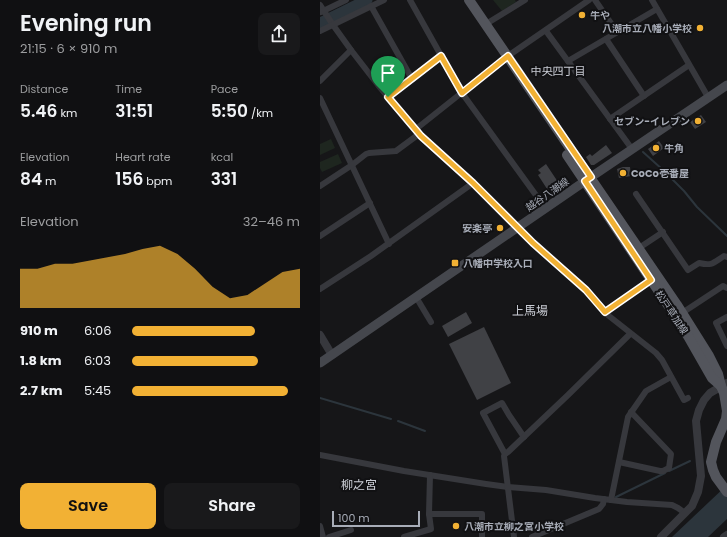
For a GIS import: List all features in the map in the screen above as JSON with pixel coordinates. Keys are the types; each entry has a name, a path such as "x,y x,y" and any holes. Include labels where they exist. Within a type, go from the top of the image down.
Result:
{"main road":[{"name":"松戸草加線","path":"462,0 506,59 588,179 639,248 709,356 724,384 727,411 726,419 716,442 711,462 716,477 727,492"},
{"name":"松戸草加線","path":"470,0 506,59"},
{"name":"越谷八潮線","path":"320,364 727,84"},
{"name":"松戸草加線","path":"588,179 688,336 712,378 724,384"}],"street":[{"path":"346,0 322,10 351,50 417,131 473,183 533,243 586,290 609,316 656,353 662,360 684,400 688,398"},
{"path":"320,30 384,0"},
{"path":"410,0 462,93 546,209"},
{"path":"486,24 525,0"},
{"path":"320,186 366,154 396,151 462,93 506,59 589,0"},
{"path":"595,0 617,32"},
{"path":"652,0 708,97"},
{"path":"372,6 412,79"},
{"path":"568,62 657,9"},
{"path":"546,31 632,149"},
{"path":"606,40 644,96"},
{"path":"320,81 351,50"},
{"path":"388,97 441,56"},
{"path":"610,119 690,65"},
{"path":"320,98 389,244"},
{"path":"320,289 389,244 473,183"},
{"path":"636,194 688,270 699,263 707,265 712,264 724,256 727,258"},
{"path":"320,236 370,203"},
{"path":"639,248 663,232"},
{"path":"605,312 651,280"},
{"path":"682,313 723,286 727,288"},
{"path":"416,297 431,322"},
{"path":"727,317 716,323 727,346"},
{"path":"505,454 630,334"},
{"path":"320,335 332,355"},
{"path":"532,537 598,509 607,500 618,462 628,417 646,391 671,377"},
{"path":"661,537 692,506 698,492 701,471 696,421 704,400 710,393 724,384"},
{"path":"514,537 504,456 505,454 483,412 502,403 524,437"},
{"path":"618,462 663,471 669,468 671,454 631,412"},
{"path":"320,455 404,471 508,487 546,490 607,500 672,506 685,513"},
{"path":"404,537 431,529 429,514 430,475"},
{"path":"429,514 482,514 482,537"},
{"path":"320,526 324,537"},
{"path":"329,537 351,530"}],"shaded area":[{"path":"493,0 515,0 516,2 502,11"},
{"path":"331,139 335,148 320,155 320,144"},
{"path":"338,154 342,163 322,172 320,162"},
{"path":"727,485 727,519 708,537 672,537"}],"building":[{"path":"701,115 706,122 695,129 690,122"},
{"path":"659,141 664,148 653,156 648,149"},
{"path":"606,145 612,153 594,165 591,165 586,157 590,154 592,156"},
{"path":"546,164 562,188 551,195 538,175 541,173 538,170"},
{"path":"630,167 631,176 619,178 617,169"},
{"path":"466,312 472,323 448,337 442,326"},
{"path":"484,327 511,383 477,400 449,344"}],"waterway":[{"path":"320,23 367,0"},
{"path":"643,152 663,170 684,191 697,207 727,236"},
{"path":"320,398 391,419"},
{"path":"398,421 425,431"},
{"path":"669,471 690,461"},
{"path":"616,497 665,473"}],"place":[{"name":"牛や","path":"582,15"},
{"name":"八潮市立八幡小学校","path":"700,28"},
{"name":"セブン-イレブン","path":"698,121"},
{"name":"牛角","path":"656,148"},
{"name":"CoCo壱番屋","path":"623,173"},
{"name":"安楽亭","path":"500,228"},
{"name":"八幡中学校入口","path":"455,263"},
{"name":"八潮市立柳之宮小学校","path":"456,526"}],"district":[{"name":"中央四丁目","path":"558,71"},
{"name":"上馬場","path":"530,311"},
{"name":"柳之宮","path":"359,485"}],"route":[{"path":"441,56 462,93 504,61 508,56 591,177 585,181 651,280 605,312 586,290 568,276 473,183 421,136 388,97 441,56"}]}
